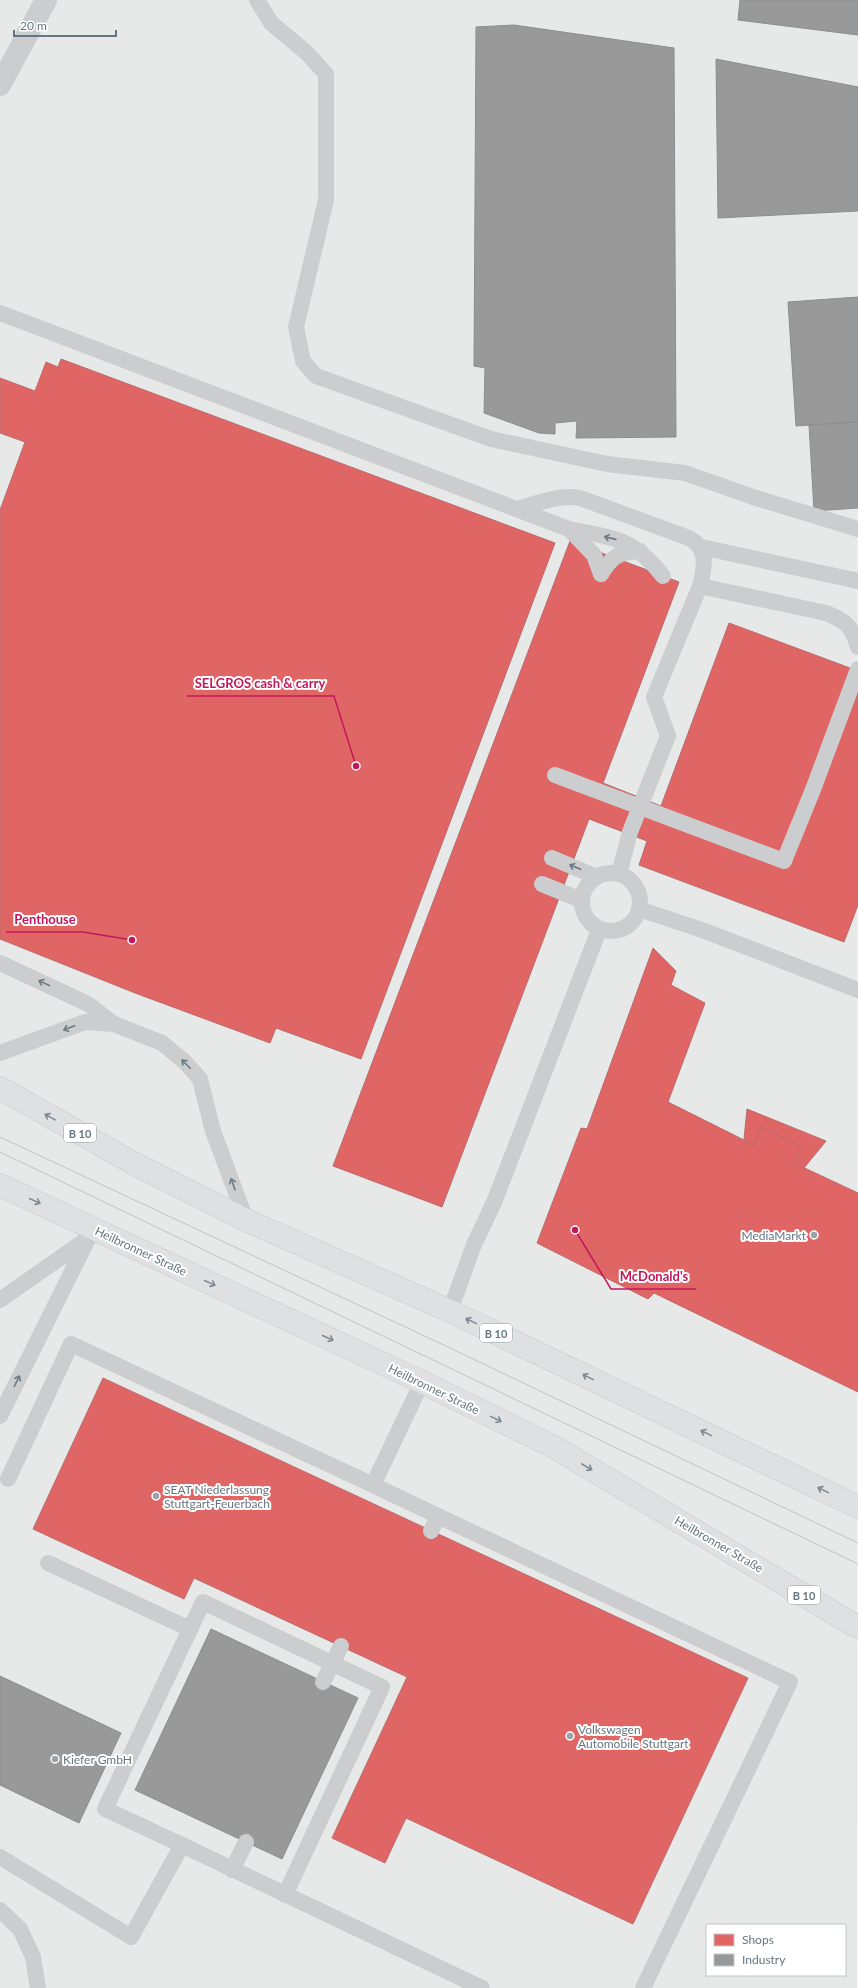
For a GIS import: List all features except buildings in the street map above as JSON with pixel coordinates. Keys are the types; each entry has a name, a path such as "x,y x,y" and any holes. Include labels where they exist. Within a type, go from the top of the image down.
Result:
{"main road":[{"name":"B 10","path":"0,1088 133,1163 246,1220 450,1311 858,1506"},
{"name":"Heilbronner Straße","path":"0,1184 94,1235 422,1382 554,1448 855,1626"}],"street":[{"path":"0,85 46,0"}],"lane":[{"path":"257,0 271,24 307,53 326,74 326,200 296,327 303,361 316,376 492,439 607,464 685,473 753,497 858,529"},
{"path":"0,313 569,529 615,539 640,551 663,576"},
{"path":"516,509 557,497 570,496 580,498 689,538 700,547 704,556 705,569 700,586 654,697 668,736 630,832 619,874"},
{"path":"569,529 594,555 601,574 608,563 615,556 627,552 640,551"},
{"path":"700,547 858,581"},
{"path":"700,586 826,613 842,619 853,632 858,647"},
{"path":"554,775 784,861 814,787 858,669"},
{"path":"552,858 597,877"},
{"path":"607,873 619,874 631,881 636,888 639,894 639,909 631,924 616,931 600,930 586,918 582,910 581,900 584,891 589,883 597,877 607,873"},
{"path":"542,884 581,900"},
{"path":"639,909 711,933 858,990"},
{"path":"450,1311 473,1247 495,1200 600,930"},
{"path":"0,963 88,1004 114,1024 162,1044 185,1062 200,1079 213,1131 246,1220"},
{"path":"0,1053 85,1022 114,1024"},
{"path":"0,1300 94,1235"},
{"path":"0,1416 94,1235"},
{"path":"8,1479 71,1344 790,1682 642,1988"},
{"path":"373,1485 422,1382"},
{"path":"431,1531 438,1516"},
{"path":"48,1563 190,1629"},
{"path":"285,1895 382,1687 203,1602 105,1809 232,1870 482,1988"},
{"path":"334,1664 323,1682 342,1646"},
{"path":"232,1870 246,1842"},
{"path":"0,1857 131,1937 182,1845"},
{"path":"0,1910 20,1929 33,1957 38,1988"}],"shaded area":[{"path":"0,0 858,0 857,1988 0,1988"}],"tram line":[{"path":"0,1137 448,1347 858,1543"},
{"path":"0,1152 858,1564"}],"place":[{"name":"SELGROS cash & carry","path":"356,766"},
{"name":"Penthouse","path":"132,940"},
{"name":"McDonald's","path":"575,1230"},
{"name":"MediaMarkt","path":"814,1235"},
{"name":"SEAT Niederlassung Stuttgart-Feuerbach","path":"156,1496"},
{"name":"Volkswagen Automobile Stuttgart","path":"570,1736"},
{"name":"Kiefer GmbH","path":"55,1759"}]}
